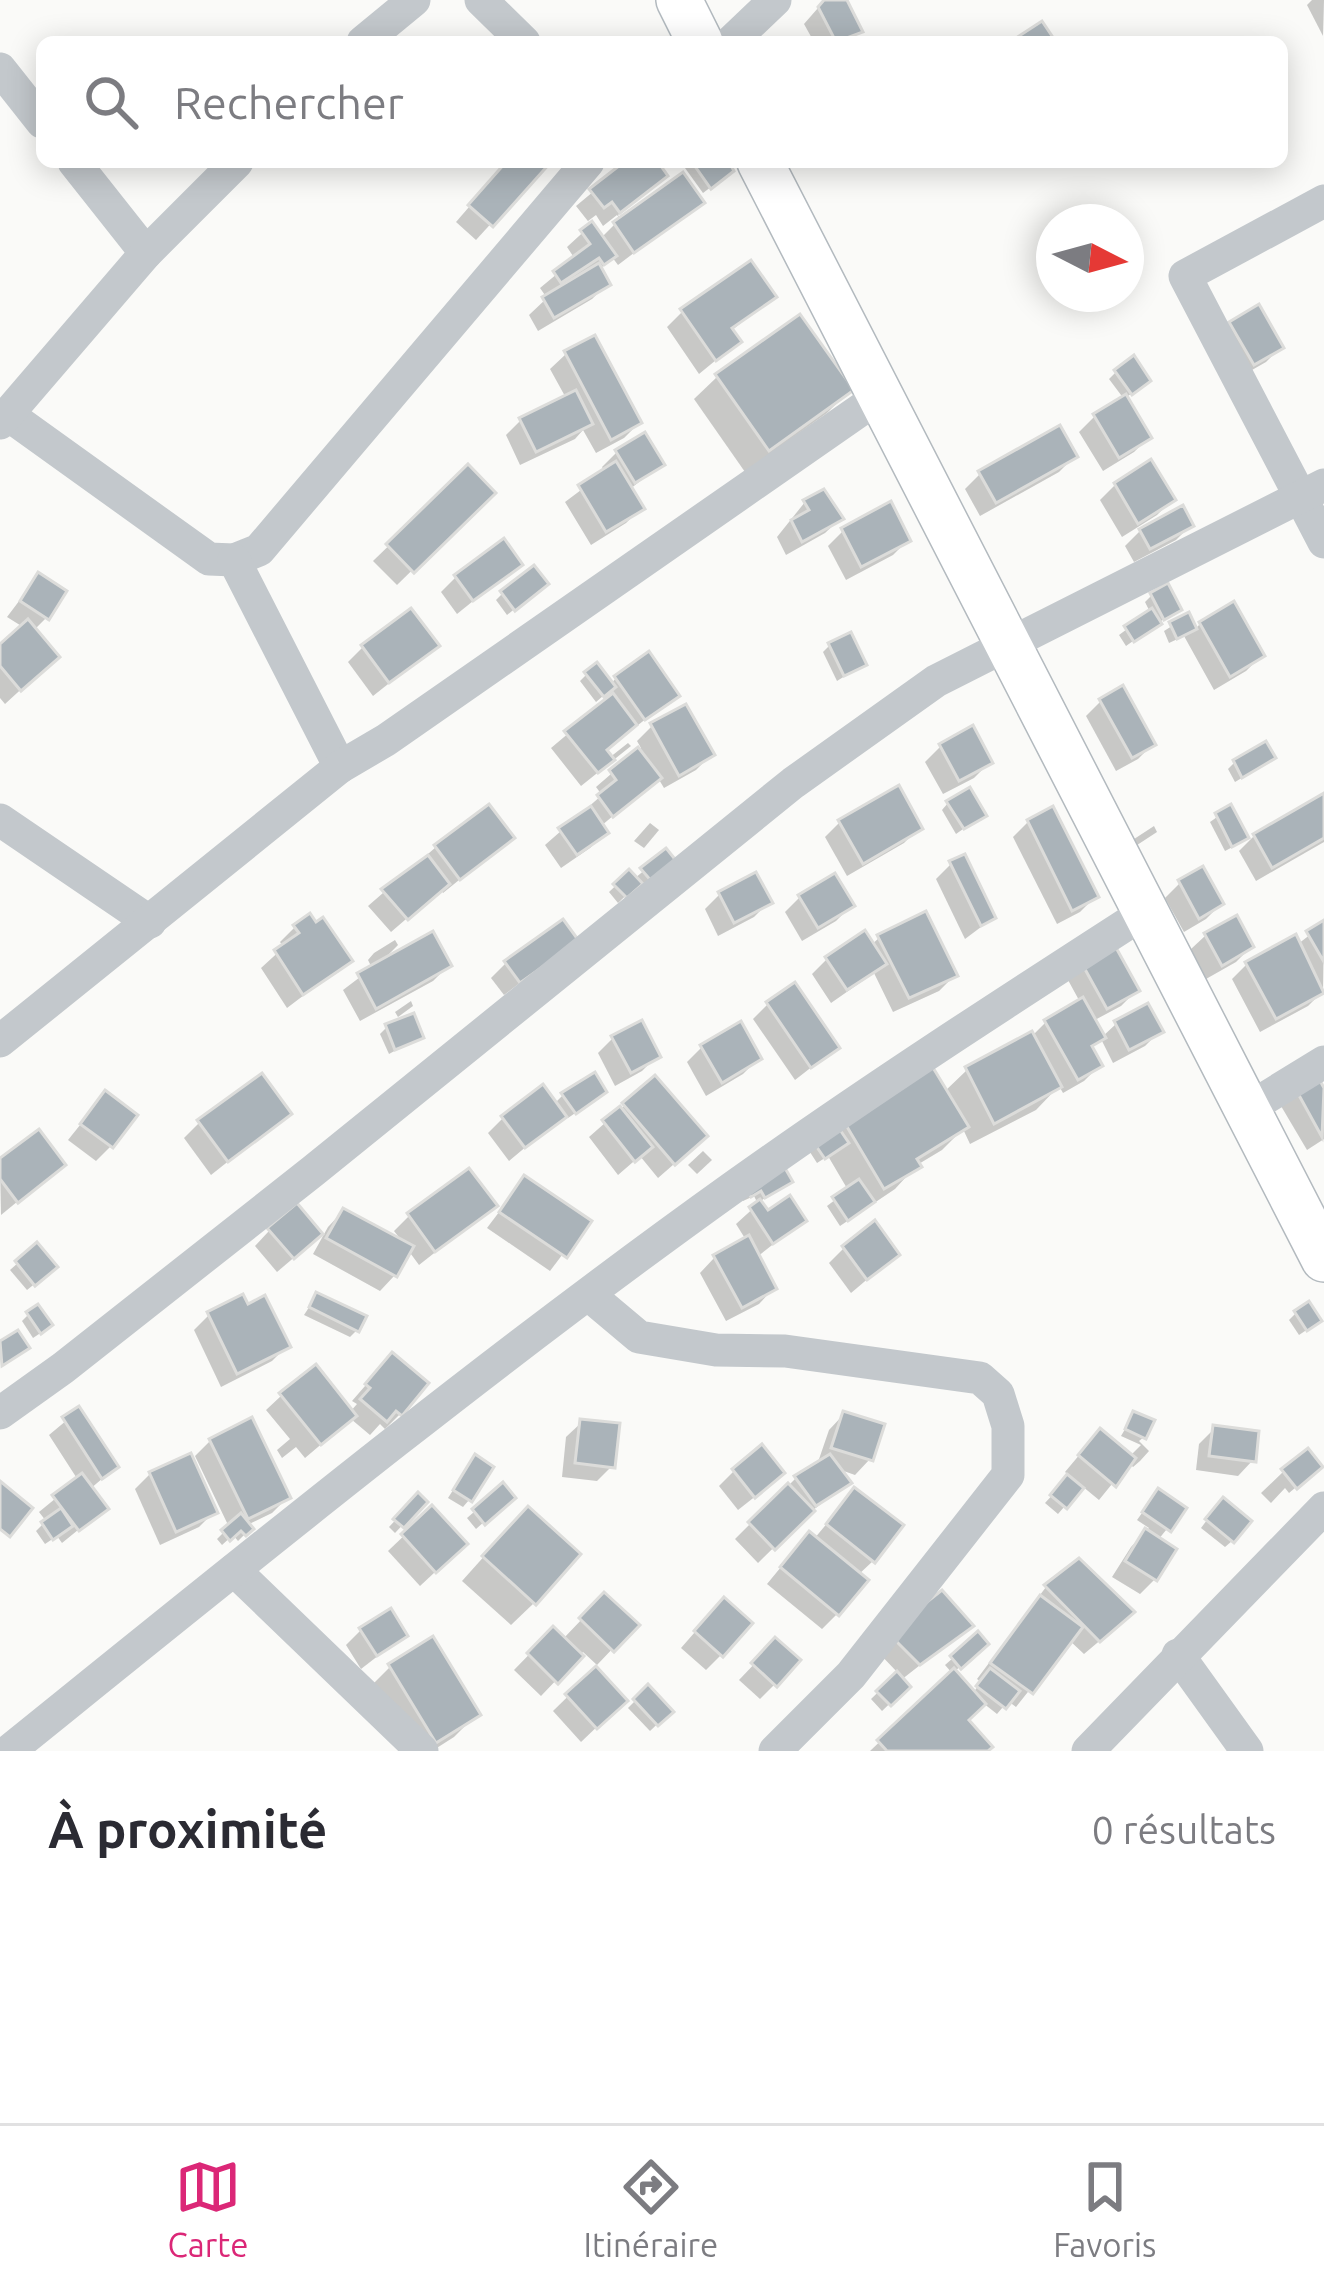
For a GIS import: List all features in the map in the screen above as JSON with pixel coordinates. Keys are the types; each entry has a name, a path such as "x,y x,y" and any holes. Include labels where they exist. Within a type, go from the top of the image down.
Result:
{"main road":[{"path":"679,0 697,36"},
{"path":"763,168 1324,1259"}],"street":[{"path":"371,36 414,0"},
{"path":"481,0 518,36"},
{"path":"737,36 775,0"},
{"path":"3,82 36,116"},
{"path":"79,168 146,253"},
{"path":"231,168 146,253 3,418 209,559 234,560 259,550 583,168"},
{"path":"1324,200 1185,275 1311,492 1324,542"},
{"path":"0,1041 340,766 386,740 879,398"},
{"path":"0,1413 63,1369 314,1171 793,783 936,681 1311,492"},
{"path":"234,560 340,766"},
{"path":"0,820 150,922"},
{"path":"9,1751 589,1295 864,1097 1144,913"},
{"path":"1246,1110 1324,1062"},
{"path":"589,1295 639,1337 716,1350 785,1351 980,1378 998,1394 1008,1426 1008,1475 851,1675 775,1751"},
{"path":"1088,1751 1324,1508"},
{"path":"234,1570 422,1751"},
{"path":"1178,1655 1247,1751"}],"building":[{"path":"824,0 847,0 863,32 833,36 818,7"},
{"path":"1042,21 1052,36 1019,36"},
{"path":"501,168 546,168 493,227 468,205"},
{"path":"616,168 662,168 668,176 620,213 612,202 604,208 589,189"},
{"path":"696,168 732,168 734,171 711,189"},
{"path":"683,172 705,203 634,253 613,222"},
{"path":"592,221 617,256 604,265 599,258 561,283 553,271 590,244 580,230"},
{"path":"751,260 777,297 732,328 742,342 716,361 680,309"},
{"path":"599,263 611,285 554,318 542,297"},
{"path":"1259,304 1284,348 1254,365 1229,322"},
{"path":"800,314 854,390 769,451 715,374"},
{"path":"595,335 642,423 611,440 564,351"},
{"path":"1134,355 1151,381 1132,395 1114,370"},
{"path":"576,390 593,424 536,452 519,418"},
{"path":"1126,394 1152,438 1119,458 1093,414"},
{"path":"1060,425 1078,457 996,503 978,471"},
{"path":"645,432 665,465 635,483 615,450"},
{"path":"1151,459 1176,500 1138,524 1114,483"},
{"path":"616,461 645,509 606,532 578,485"},
{"path":"468,464 496,493 414,573 386,544"},
{"path":"824,489 844,519 802,542 791,520 809,510 803,500"},
{"path":"891,501 911,541 861,567 841,528"},
{"path":"1183,505 1194,526 1150,549 1139,529"},
{"path":"504,538 523,565 473,601 454,575"},
{"path":"534,565 549,584 515,611 500,591"},
{"path":"38,572 67,591 49,620 20,601"},
{"path":"1168,583 1182,610 1164,620 1150,593"},
{"path":"1234,601 1265,656 1230,677 1199,622"},
{"path":"411,608 440,646 389,683 361,645"},
{"path":"1152,608 1162,624 1134,642 1124,626"},
{"path":"1189,612 1197,629 1177,639 1169,622"},
{"path":"28,619 60,657 21,691 0,666 0,644"},
{"path":"851,632 867,665 844,676 828,643"},
{"path":"649,651 680,696 645,720 614,676"},
{"path":"597,662 616,687 604,697 584,672"},
{"path":"1123,685 1156,745 1132,758 1099,699"},
{"path":"613,693 637,725 607,750 615,760 598,773 564,731"},
{"path":"686,704 715,755 679,776 650,723"},
{"path":"973,725 993,763 959,781 939,744"},
{"path":"1266,741 1276,758 1242,778 1233,760"},
{"path":"638,747 662,778 613,817 597,795 616,780 609,770"},
{"path":"899,785 923,829 863,864 838,820"},
{"path":"970,787 987,816 964,829 946,801"},
{"path":"1324,793 1324,838 1272,868 1253,834"},
{"path":"489,804 515,838 460,880 434,845"},
{"path":"1231,804 1249,838 1232,847 1215,813"},
{"path":"591,806 609,833 577,855 558,828"},
{"path":"1053,806 1099,897 1072,911 1027,820"},
{"path":"666,848 678,863 653,883 640,868"},
{"path":"965,854 996,918 981,926 949,861"},
{"path":"428,855 450,884 408,920 381,889"},
{"path":"1203,866 1224,904 1199,919 1178,880"},
{"path":"629,869 643,884 627,898 613,884"},
{"path":"756,872 773,903 734,923 718,892"},
{"path":"835,873 855,906 818,928 798,895"},
{"path":"926,911 958,976 909,998 877,935"},
{"path":"310,913 316,922 323,917 353,961 303,995 274,950 299,933 293,925"},
{"path":"1237,915 1254,947 1222,966 1204,933"},
{"path":"563,919 579,941 520,983 504,961"},
{"path":"1324,920 1324,962 1306,931"},
{"path":"865,930 887,964 847,990 825,957"},
{"path":"433,931 452,966 376,1009 357,973"},
{"path":"1296,934 1324,993 1276,1019 1245,962"},
{"path":"1114,944 1140,991 1107,1009 1081,962"},
{"path":"795,982 840,1048 811,1068 766,1002"},
{"path":"1083,997 1106,1038 1092,1046 1103,1066 1078,1080 1044,1020"},
{"path":"1148,1003 1164,1032 1129,1050 1114,1021"},
{"path":"414,1013 424,1038 395,1050 385,1024"},
{"path":"642,1020 661,1057 631,1073 611,1036"},
{"path":"741,1021 762,1059 722,1083 700,1045"},
{"path":"1032,1031 1062,1087 994,1124 965,1067"},
{"path":"929,1061 969,1127 917,1159 922,1167 884,1189 840,1115"},
{"path":"595,1072 607,1092 576,1114 561,1093"},
{"path":"262,1073 292,1114 228,1162 197,1120"},
{"path":"655,1075 708,1136 675,1165 622,1103"},
{"path":"1317,1075 1324,1088 1322,1137 1295,1088"},
{"path":"543,1084 567,1117 525,1148 501,1116"},
{"path":"105,1090 138,1115 113,1148 80,1124"},
{"path":"620,1106 653,1147 635,1162 602,1120"},
{"path":"836,1124 849,1143 825,1159 812,1140"},
{"path":"39,1129 66,1165 18,1203 0,1179 0,1158"},
{"path":"469,1168 498,1206 435,1252 407,1213"},
{"path":"785,1168 793,1182 765,1198 761,1191 751,1197 746,1189"},
{"path":"524,1175 592,1221 567,1258 499,1212"},
{"path":"859,1179 875,1202 848,1221 832,1197"},
{"path":"790,1195 807,1221 773,1244 749,1207 760,1199 768,1210"},
{"path":"297,1203 323,1234 294,1259 267,1228"},
{"path":"343,1208 414,1246 397,1277 326,1238"},
{"path":"875,1220 900,1255 867,1280 842,1246"},
{"path":"749,1235 777,1289 742,1308 713,1255"},
{"path":"37,1242 58,1267 35,1286 15,1261"},
{"path":"316,1292 367,1316 359,1332 309,1307"},
{"path":"243,1294 248,1304 265,1295 291,1347 237,1374 207,1312"},
{"path":"1309,1301 1322,1321 1307,1331 1294,1311"},
{"path":"38,1304 53,1325 41,1334 26,1312"},
{"path":"18,1330 30,1348 2,1366 0,1341"},
{"path":"392,1352 429,1383 402,1416 396,1411 387,1422 360,1399 370,1388 365,1384"},
{"path":"316,1364 357,1416 321,1445 279,1393"},
{"path":"79,1406 119,1467 102,1479 62,1417"},
{"path":"843,1411 885,1424 873,1461 831,1448"},
{"path":"1133,1411 1155,1420 1146,1439 1125,1429"},
{"path":"252,1417 291,1498 248,1519 209,1439"},
{"path":"580,1419 620,1423 615,1468 575,1463"},
{"path":"1213,1425 1259,1431 1256,1462 1209,1456"},
{"path":"1100,1428 1136,1458 1116,1487 1078,1455"},
{"path":"762,1444 785,1473 755,1498 732,1469"},
{"path":"1308,1448 1323,1467 1297,1489 1281,1469"},
{"path":"191,1453 218,1513 176,1532 149,1472"},
{"path":"475,1454 494,1467 472,1502 453,1490"},
{"path":"830,1454 852,1483 816,1506 794,1476"},
{"path":"82,1473 109,1509 79,1531 52,1495"},
{"path":"1067,1474 1084,1488 1067,1509 1050,1495"},
{"path":"0,1481 33,1508 10,1537 0,1529"},
{"path":"503,1482 516,1498 485,1525 472,1509"},
{"path":"788,1483 815,1511 775,1550 748,1522"},
{"path":"854,1487 904,1525 875,1563 826,1524"},
{"path":"1158,1488 1187,1508 1171,1532 1142,1512"},
{"path":"418,1492 428,1502 404,1528 393,1519"},
{"path":"1223,1497 1252,1521 1234,1543 1205,1519"},
{"path":"432,1505 468,1544 436,1573 401,1534"},
{"path":"528,1506 581,1554 536,1605 482,1556"},
{"path":"61,1508 73,1526 53,1540 41,1522"},
{"path":"241,1513 254,1529 246,1536 241,1531 230,1541 221,1530"},
{"path":"1145,1528 1177,1549 1157,1581 1125,1561"},
{"path":"809,1531 869,1580 839,1616 780,1567"},
{"path":"1079,1558 1135,1612 1100,1642 1044,1585"},
{"path":"942,1590 974,1626 920,1665 888,1633"},
{"path":"604,1592 640,1625 614,1652 579,1618"},
{"path":"1040,1595 1083,1627 1033,1694 990,1663"},
{"path":"724,1597 753,1623 723,1657 694,1631"},
{"path":"391,1608 408,1636 377,1656 359,1628"},
{"path":"553,1626 584,1656 558,1684 527,1653"},
{"path":"978,1631 989,1644 961,1669 950,1656"},
{"path":"433,1636 481,1715 436,1743 388,1664"},
{"path":"775,1637 801,1660 777,1687 751,1663"},
{"path":"596,1666 628,1701 597,1729 565,1694"},
{"path":"954,1668 986,1704 969,1720 993,1747 988,1751 887,1751 877,1740"},
{"path":"990,1668 1020,1691 1006,1709 976,1686"},
{"path":"897,1671 911,1687 891,1706 876,1691"},
{"path":"648,1684 674,1712 658,1726 633,1699"}]}
